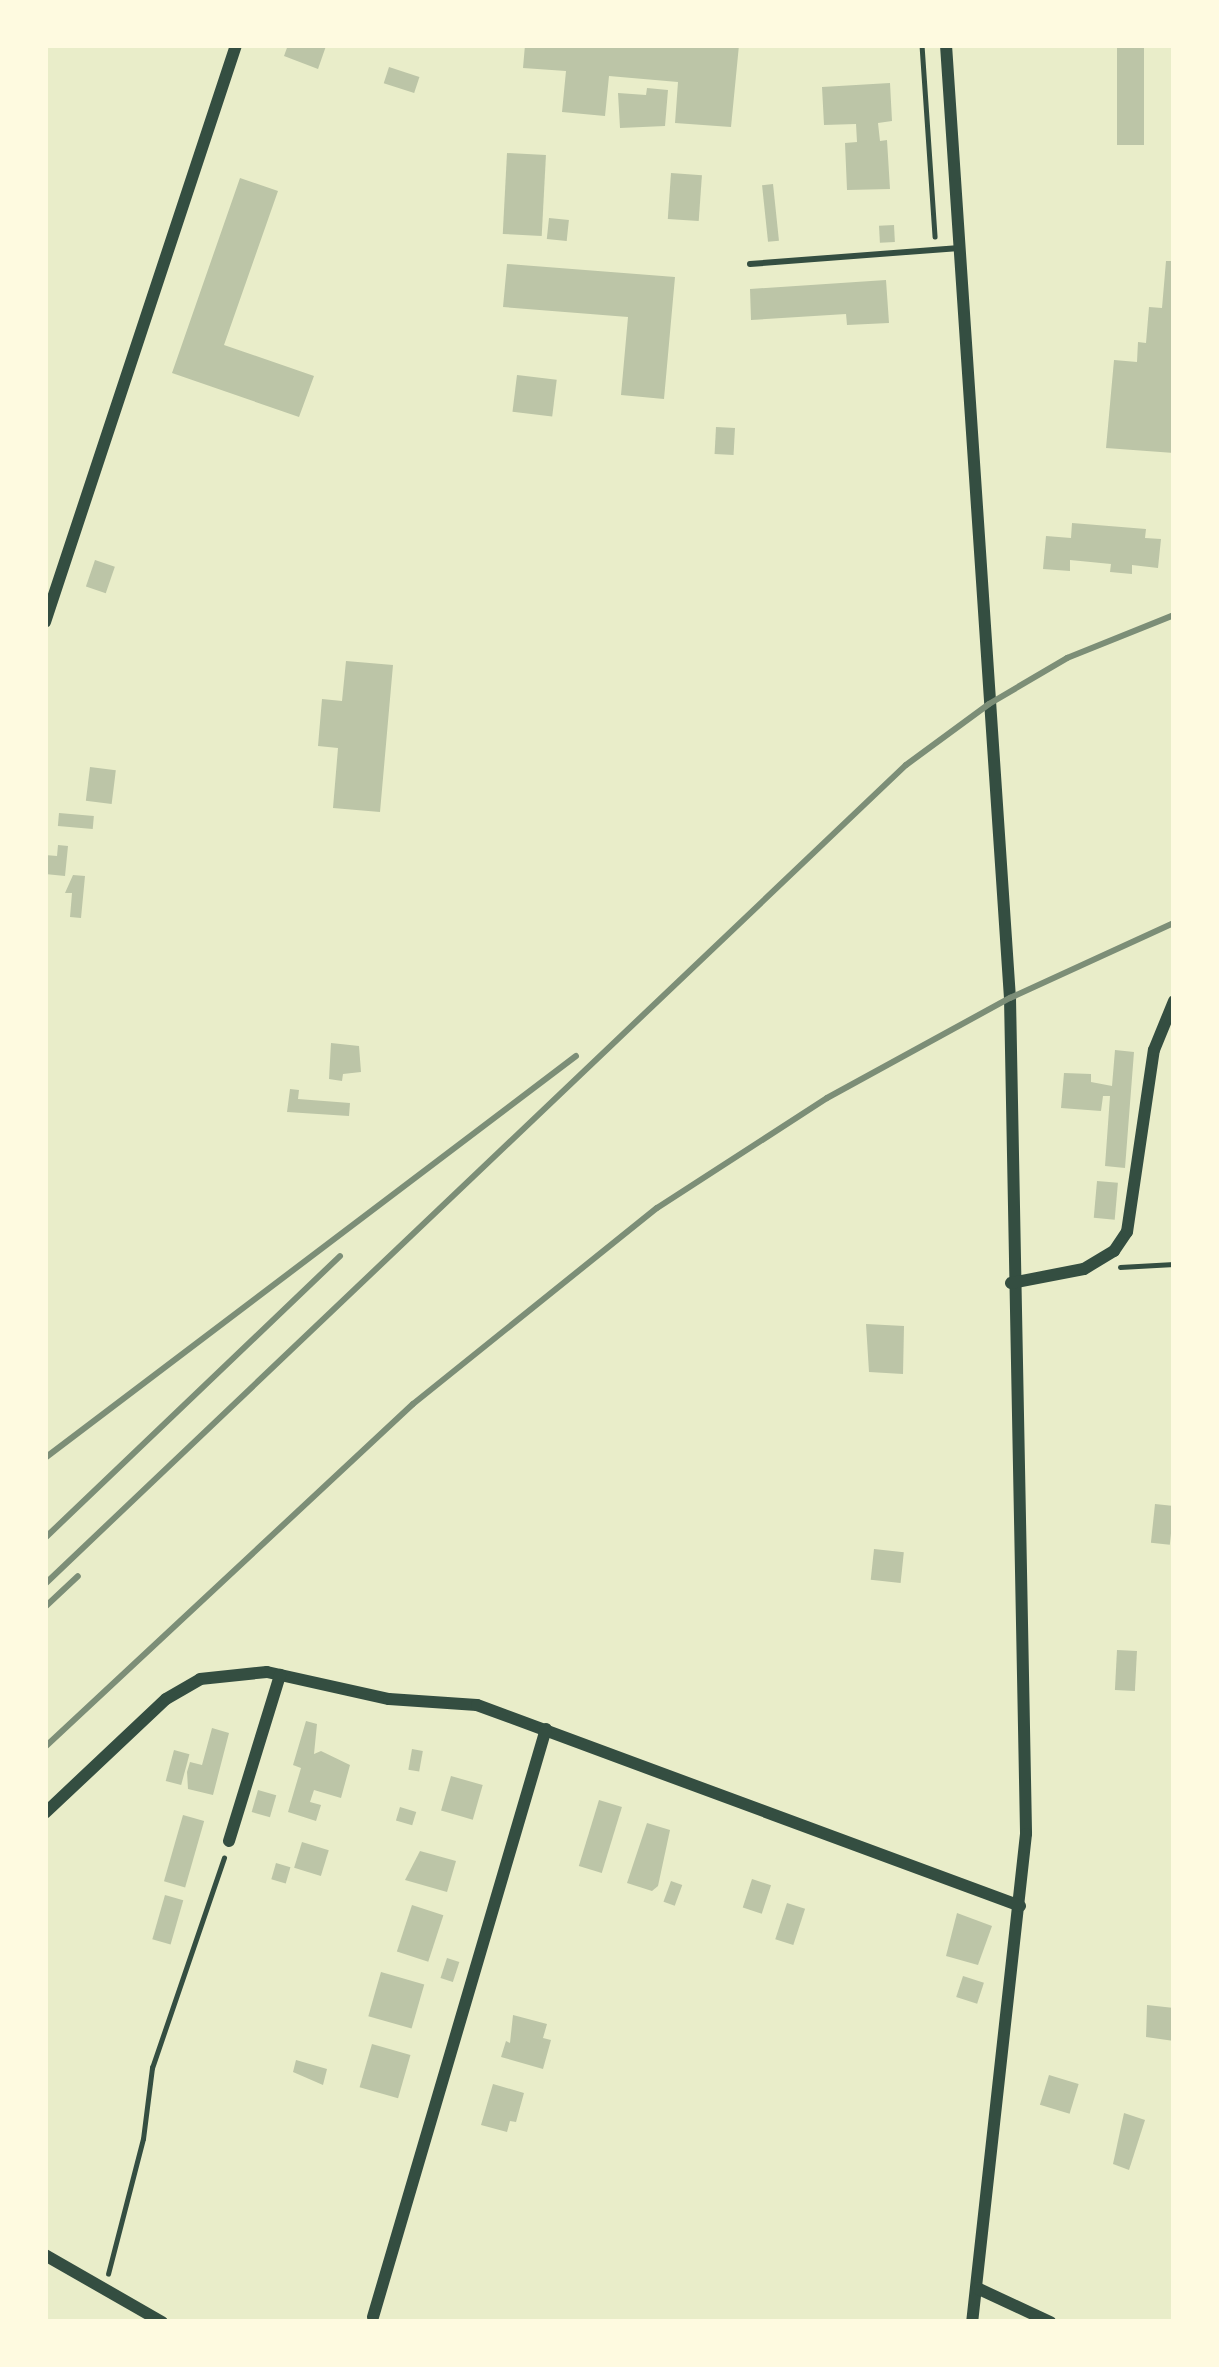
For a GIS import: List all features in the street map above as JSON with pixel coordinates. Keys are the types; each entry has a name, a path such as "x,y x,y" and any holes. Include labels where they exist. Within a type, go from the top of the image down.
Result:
{"street":[{"path":"45,622 236,45"},
{"path":"946,45 1010,998 1011,1283 1026,1834 972,2322"},
{"path":"1011,1283 1084,1269 1114,1251 1134,1217 1154,1050 1174,1001"},
{"path":"45,1813 166,1699 200,1679 230,1672 280,1675 389,1699 477,1705 1020,1906"},
{"path":"229,1841 280,1675"},
{"path":"373,2317 546,1729"},
{"path":"45,2255 162,2322"},
{"path":"976,2288 1051,2322"}],"lane":[{"path":"750,264 959,248"}],"path":[{"path":"922,45 936,250"},
{"path":"1084,1269 1174,1264"},
{"path":"104,2289 143,2139 152,2068 229,1841"}],"building":[{"path":"288,45 326,46 318,69 284,56"},
{"path":"525,45 739,45 731,127 675,123 678,82 609,76 605,116 562,112 566,71 523,68"},
{"path":"1117,45 1144,45 1144,145 1117,145"},
{"path":"389,67 419,77 414,93 384,83"},
{"path":"890,83 892,121 878,123 880,141 887,140 890,189 847,190 845,143 857,142 856,124 824,125 822,87"},
{"path":"647,88 668,90 665,126 620,128 618,93 646,95"},
{"path":"507,153 546,155 542,236 503,234"},
{"path":"671,173 702,175 699,221 668,219"},
{"path":"240,178 278,191 224,345 314,376 299,417 172,373"},
{"path":"773,184 779,241 768,242 762,185"},
{"path":"549,218 569,220 567,241 547,239"},
{"path":"894,225 895,242 880,243 879,226"},
{"path":"1166,261 1174,261 1174,453 1106,448 1114,360 1137,362 1138,342 1146,343 1149,307 1162,308"},
{"path":"507,264 675,277 664,399 621,395 628,317 503,307"},
{"path":"886,280 889,323 847,325 846,314 751,320 750,289"},
{"path":"517,375 557,380 552,417 512,412"},
{"path":"716,427 735,428 734,455 715,454"},
{"path":"1072,523 1146,529 1145,538 1161,539 1158,568 1132,565 1132,574 1110,572 1111,564 1070,560 1070,571 1043,569 1046,536 1071,538"},
{"path":"95,560 115,567 106,593 86,586"},
{"path":"346,661 393,665 380,812 333,808 338,748 318,746 322,699 342,701"},
{"path":"90,767 116,770 112,804 86,801"},
{"path":"59,813 94,816 93,829 58,826"},
{"path":"58,845 68,846 65,876 45,874 45,855 57,856"},
{"path":"73,875 85,876 81,918 70,917 72,893 65,893"},
{"path":"331,1043 359,1046 361,1072 343,1074 342,1081 329,1079"},
{"path":"1115,1050 1134,1052 1125,1168 1105,1166 1110,1096 1103,1096 1101,1111 1061,1108 1064,1073 1091,1074 1091,1082 1112,1086"},
{"path":"290,1089 299,1090 298,1099 350,1103 349,1116 287,1112"},
{"path":"1097,1181 1118,1183 1115,1220 1094,1218"},
{"path":"866,1324 904,1326 903,1374 869,1372"},
{"path":"1155,1504 1174,1506 1170,1545 1151,1543"},
{"path":"874,1549 904,1552 901,1583 871,1580"},
{"path":"1117,1650 1137,1651 1135,1691 1115,1690"},
{"path":"306,1721 317,1724 314,1754 321,1751 350,1765 341,1798 314,1790 310,1802 321,1805 316,1821 288,1812 301,1768 293,1765"},
{"path":"212,1728 229,1733 213,1795 188,1789 187,1772 190,1762 202,1765"},
{"path":"412,1749 423,1751 419,1772 408,1770"},
{"path":"174,1750 189,1754 181,1785 166,1781"},
{"path":"451,1776 483,1785 473,1820 441,1811"},
{"path":"258,1790 276,1795 270,1817 252,1812"},
{"path":"599,1800 622,1807 602,1873 579,1866"},
{"path":"400,1807 416,1812 412,1825 396,1820"},
{"path":"183,1815 204,1821 185,1887 164,1881"},
{"path":"647,1823 670,1830 658,1886 652,1891 627,1883"},
{"path":"302,1842 329,1850 321,1876 294,1868"},
{"path":"420,1851 456,1861 447,1892 405,1880"},
{"path":"276,1863 290,1867 286,1883 271,1879"},
{"path":"752,1879 771,1885 762,1914 743,1908"},
{"path":"671,1881 682,1885 675,1906 663,1902"},
{"path":"165,1895 183,1900 171,1944 152,1939"},
{"path":"787,1903 805,1909 793,1945 775,1939"},
{"path":"412,1905 443,1915 428,1962 397,1952"},
{"path":"957,1913 992,1926 978,1965 946,1956"},
{"path":"447,1958 459,1962 453,1982 441,1978"},
{"path":"381,1972 424,1984 412,2029 368,2016"},
{"path":"963,1976 984,1983 977,2004 956,1997"},
{"path":"1147,2005 1174,2008 1174,2041 1146,2037"},
{"path":"513,2015 547,2024 543,2038 551,2040 543,2069 501,2057 506,2041 510,2043"},
{"path":"372,2044 410,2055 398,2098 360,2087"},
{"path":"296,2060 327,2069 323,2085 293,2072"},
{"path":"1049,2075 1079,2084 1070,2114 1040,2105"},
{"path":"493,2084 524,2093 516,2122 510,2121 507,2132 481,2125"},
{"path":"1124,2113 1145,2120 1129,2170 1113,2164"}],"railway":[{"path":"45,1584 906,765 989,704 1067,658 1174,615"},
{"path":"45,1747 413,1404 657,1208 827,1098 1010,998 1174,923"},
{"path":"45,1458 576,1056"},
{"path":"45,1538 340,1256"},
{"path":"45,1607 78,1576"}]}
